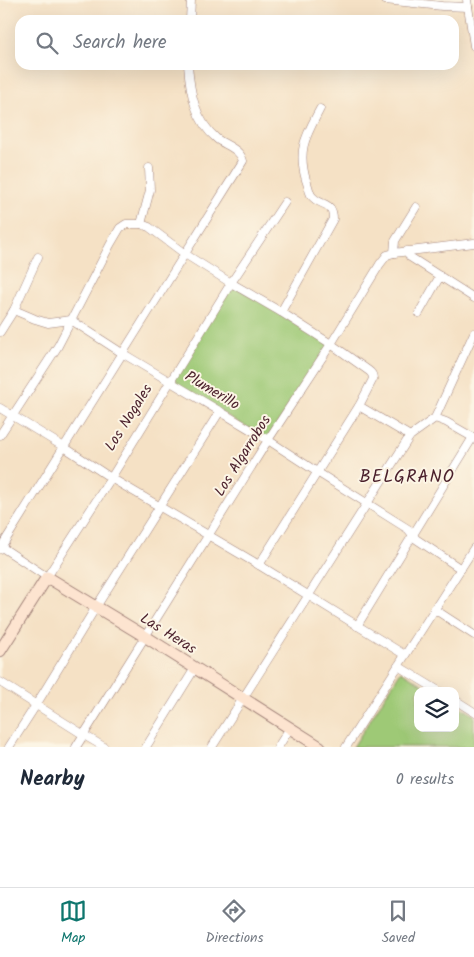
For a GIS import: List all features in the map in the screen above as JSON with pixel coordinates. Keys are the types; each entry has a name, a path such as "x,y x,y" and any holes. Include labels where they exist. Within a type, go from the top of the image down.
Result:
{"street":[{"path":"190,0 190,15"},
{"path":"385,0 442,6 468,3 474,46"},
{"path":"0,547 243,161 242,156 238,152 218,140 202,124 195,108 188,70"},
{"path":"281,312 333,219 333,212 330,207 311,195 304,172 302,147 320,109"},
{"path":"141,224 150,190 149,168"},
{"name":"Los Nogales","path":"0,651 111,478 231,283 285,202"},
{"path":"416,207 395,241 394,253 474,243"},
{"path":"0,435 58,346 120,228 126,224 141,224 149,227 185,254 281,312 372,373 373,379 359,406 259,565"},
{"path":"407,251 410,257 474,298"},
{"name":"Los Algarrobos","path":"76,747 380,264 387,255 394,253"},
{"path":"0,332 14,310 38,257"},
{"path":"419,313 440,276"},
{"path":"14,310 48,323 71,320"},
{"name":"Plumerillo","path":"71,320 122,353 268,440 408,529 416,539 461,569"},
{"path":"212,747 410,436 435,418 474,333"},
{"path":"359,406 410,436"},
{"path":"0,408 111,478 210,535 404,655"},
{"path":"9,747 96,606 220,412"},
{"path":"357,626 473,438 446,422 435,418"},
{"name":"Las Heras","path":"0,547 320,747"},
{"path":"346,747 404,655 473,552"},
{"path":"434,609 474,635"},
{"path":"398,666 432,687"},
{"path":"146,747 195,668"},
{"path":"0,682 104,747"},
{"path":"459,703 474,712"},
{"path":"278,747 290,728"}],"green space":[{"path":"231,283 331,344 268,440 170,382"},
{"path":"401,671 427,687 414,687 414,732 459,732 459,706 474,715 474,747 353,747"}],"district":[{"name":"BELGRANO","path":"407,477"}]}
